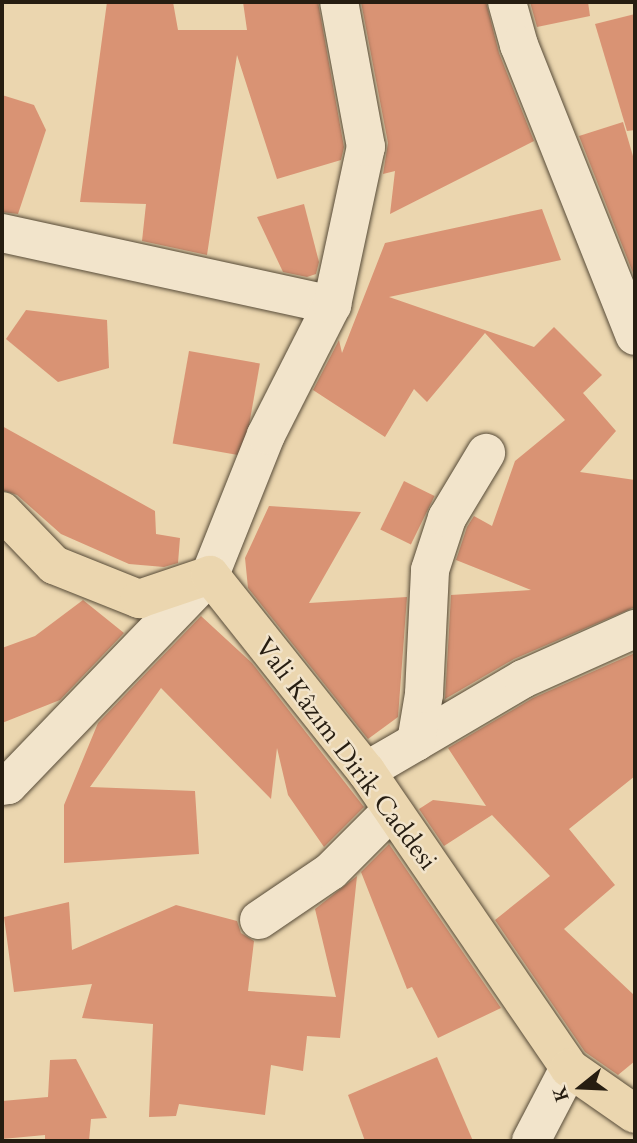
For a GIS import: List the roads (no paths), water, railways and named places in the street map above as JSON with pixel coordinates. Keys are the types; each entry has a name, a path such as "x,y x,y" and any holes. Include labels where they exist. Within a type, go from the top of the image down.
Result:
{"main road":[{"path":"2,511 54,565 139,599 210,575"},
{"name":"Vali Kâzım Dirik Caddesi","path":"210,575 366,771 569,1068 635,1114"}],"street":[{"path":"2,786 8,785 210,575 266,435 332,305 366,147 339,2"},
{"path":"507,2 519,45 635,336"},
{"path":"2,233 332,305"},
{"path":"416,742 424,694 430,570 447,518 486,453"},
{"path":"366,771 523,679 635,629"},
{"path":"259,920 331,871 392,810"},
{"path":"531,1141 569,1068"}]}
